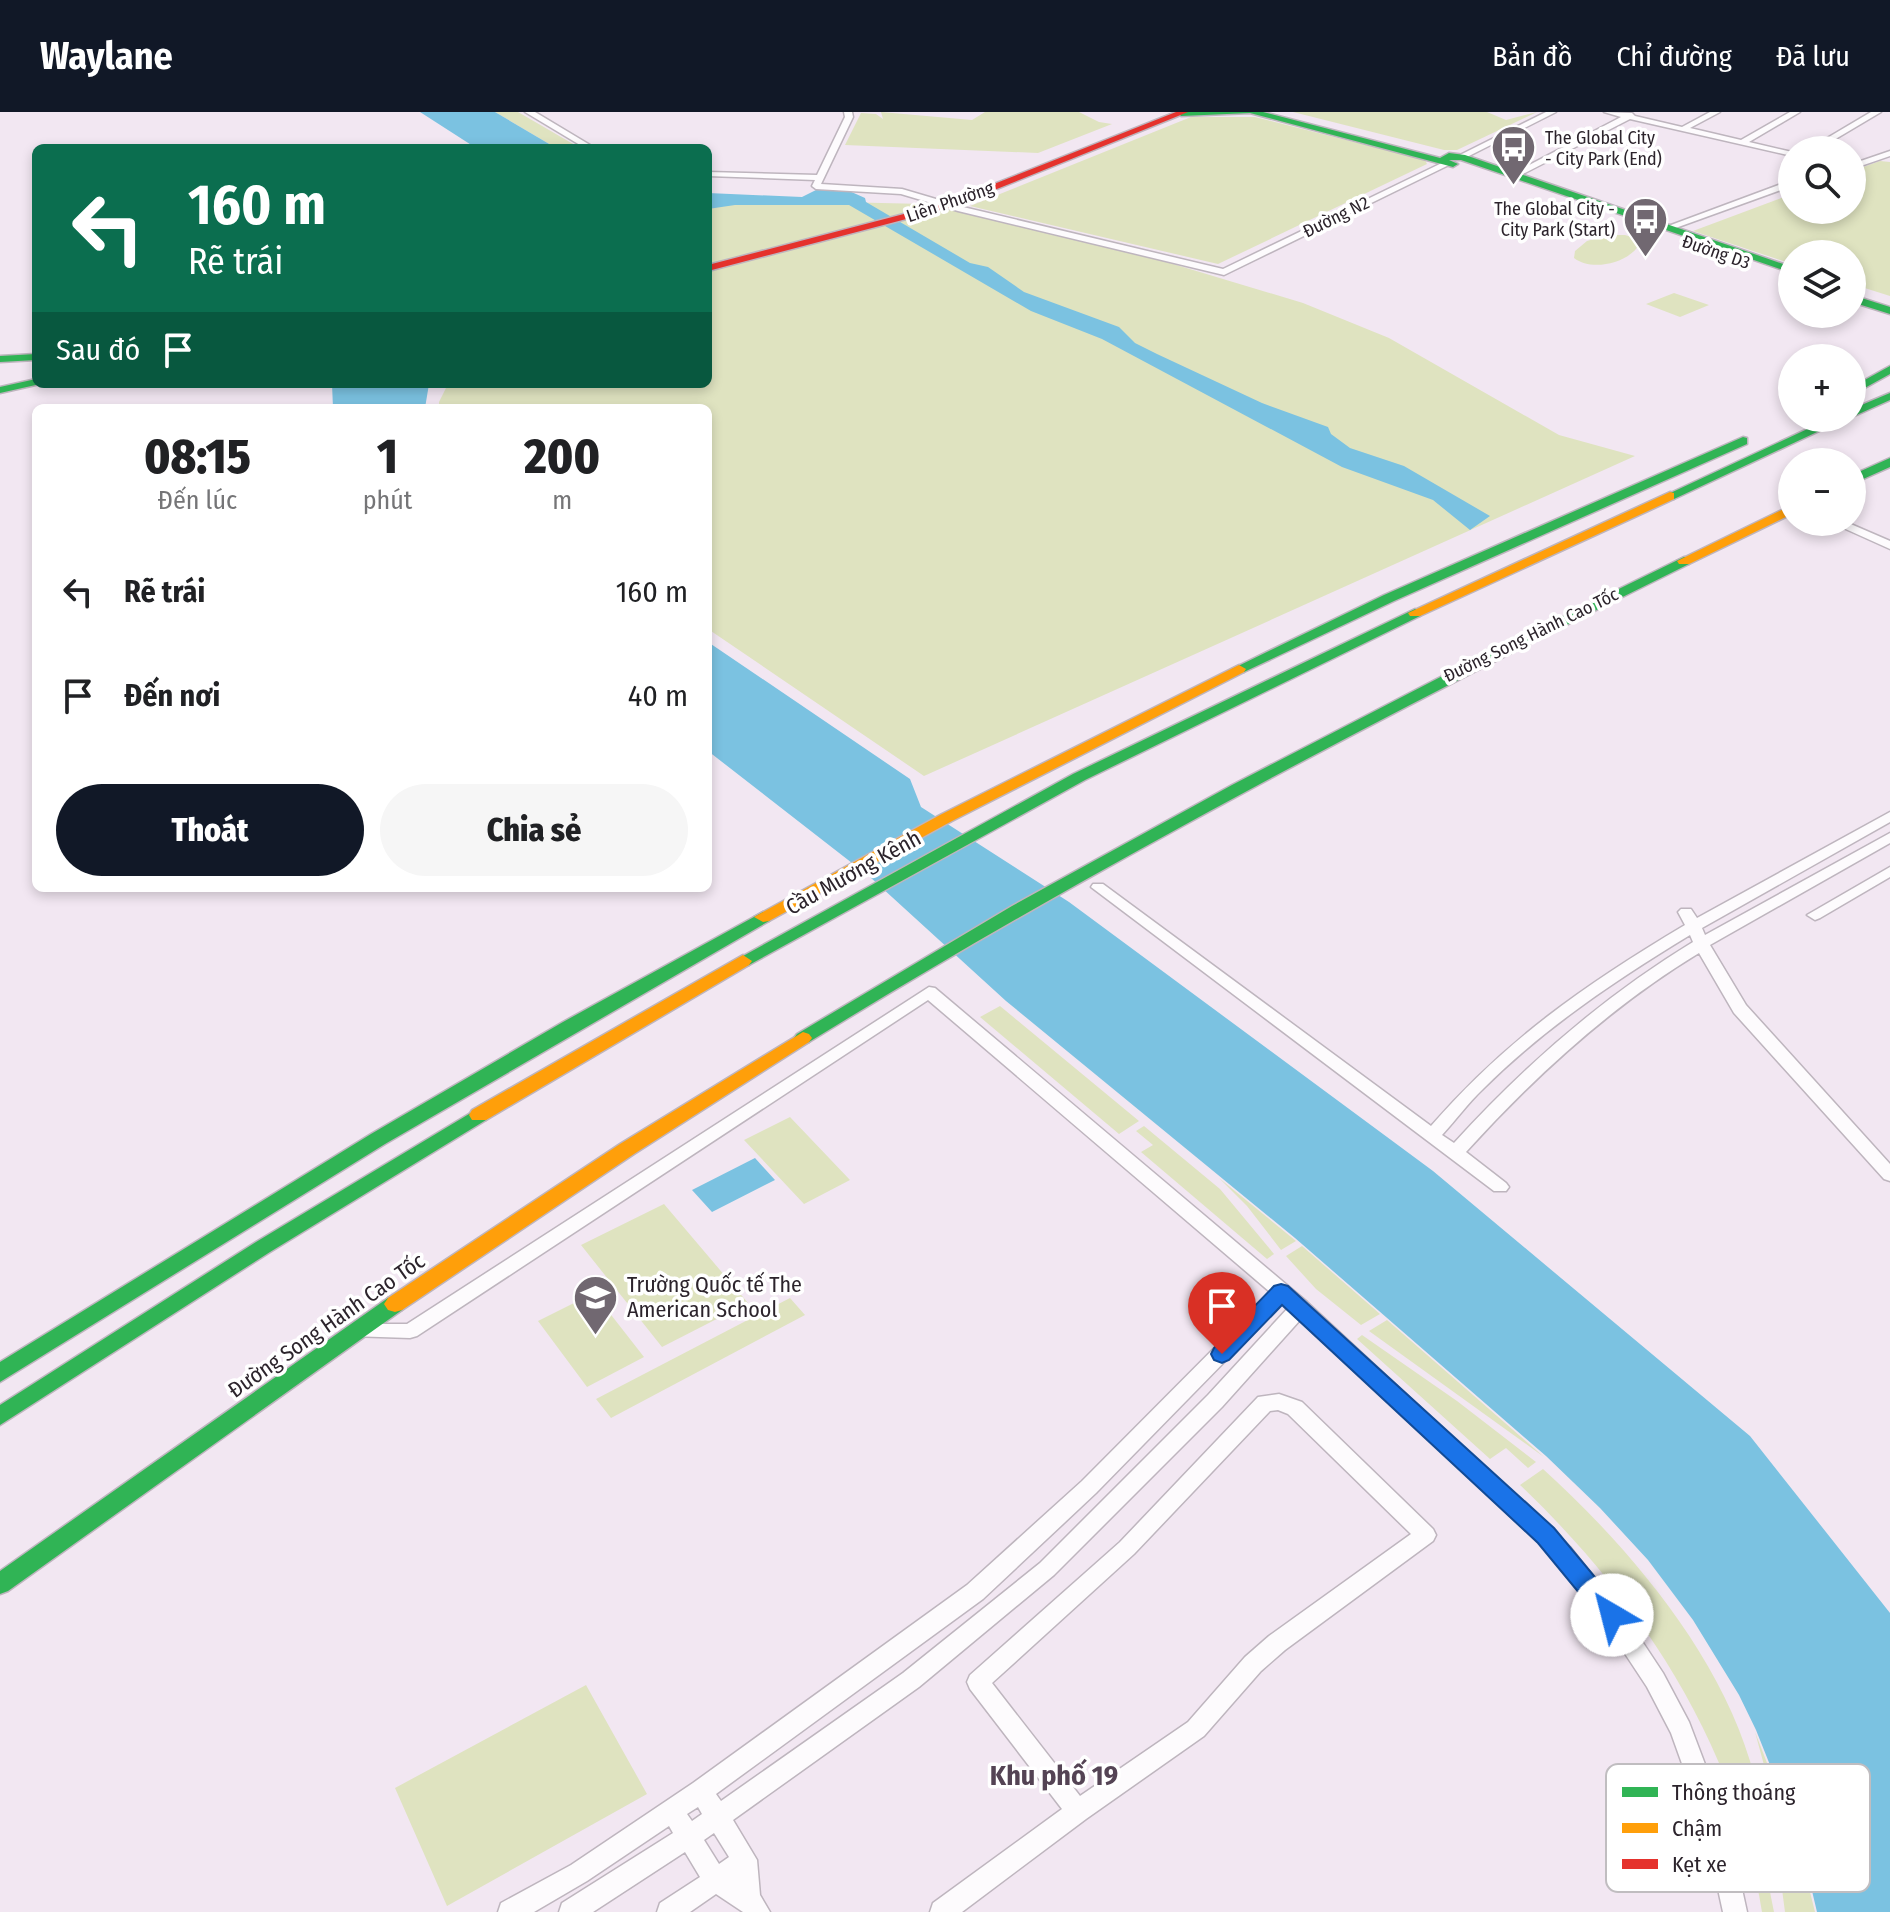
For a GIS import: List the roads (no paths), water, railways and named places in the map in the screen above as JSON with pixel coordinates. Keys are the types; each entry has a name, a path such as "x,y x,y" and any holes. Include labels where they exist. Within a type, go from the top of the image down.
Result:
{"main road":[{"name":"Liên Phường","path":"1110,136 1159,112"},
{"name":"Liên Phường","path":"712,267 941,203 1110,136 1182,112"},
{"path":"1182,112 1246,112"},
{"name":"Đường D3","path":"1253,112 1376,140"},
{"name":"Đường D3","path":"1275,112 1455,160 1778,273"},
{"name":"Liên Phường","path":"712,259 941,203"},
{"name":"Đường D3","path":"1667,232 1778,266"},
{"path":"1866,295 1890,303"},
{"path":"1866,303 1890,311"},
{"path":"0,359 32,357"},
{"path":"1866,384 1890,369"},
{"path":"1866,386 1890,376"},
{"path":"0,390 32,383"},
{"path":"1866,407 1890,396"},
{"name":"Cầu Mương Kênh","path":"0,1373 129,1289 413,1117 831,879 1272,653 1766,431"},
{"name":"Cầu Mương Kênh","path":"0,1416 154,1314 440,1137 856,896 1074,780 1298,667 1425,606 1810,432"},
{"path":"1866,473 1890,462"},
{"name":"Đường Song Hành Cao Tốc","path":"0,1584 355,1331 684,1113 910,974 1273,766 1446,677 1778,516"}],"street":[{"path":"529,112 584,144"},
{"path":"848,112 849,117 816,186 889,190 941,203"},
{"name":"Đường N2","path":"941,203 1224,272 1552,112"},
{"path":"1608,112 1633,114 1778,151"},
{"path":"1683,129 1716,112"},
{"path":"1741,143 1796,112"},
{"path":"1835,136 1877,112"},
{"path":"1508,178 1633,114"},
{"path":"1866,156 1890,147"},
{"path":"1866,163 1887,156"},
{"path":"712,174 820,178"},
{"path":"1667,232 1778,188"},
{"path":"1667,232 1778,194"},
{"path":"1866,535 1890,545"},
{"path":"1432,1136 1446,1118 1548,1023 1656,949 1691,919 1890,816"},
{"path":"1455,1153 1505,1097 1563,1043 1657,972 1890,837"},
{"path":"1815,915 1890,871"},
{"path":"1098,887 1500,1187"},
{"path":"1691,919 1714,968 1740,1009 1890,1175"},
{"path":"355,1331 410,1331 929,992 1300,1307 1546,1536 1601,1600 1655,1680 1681,1729 1694,1764"},
{"path":"510,1912 579,1873 701,1791 838,1695 975,1592 1089,1487 1281,1292"},
{"path":"571,1912 718,1817 911,1680 1047,1569 1194,1423 1300,1307"},
{"path":"942,1912 1078,1811 1196,1729 1253,1664 1277,1643 1426,1535 1295,1408 1279,1402 1265,1403 1127,1548 978,1682 1078,1811"},
{"path":"701,1791 745,1860 753,1905"},
{"path":"672,1810 716,1881 753,1905"},
{"path":"669,1912 745,1860"},
{"path":"1731,1892 1735,1912"}],"water":[{"path":"420,112 495,112 549,144 470,144"},
{"path":"838,186 865,198 866,202 970,263 988,267 1024,292 1119,327 1135,343 1157,354 1262,403 1328,427 1331,434 1350,448 1404,466 1490,516 1470,530 1433,500 1342,467 1102,339 1031,311 849,205 735,205 712,208 712,193 802,197 818,189"},
{"path":"332,388 428,388 426,404 333,404"},
{"path":"712,645 910,779 921,807 1069,902 1433,1171 1750,1436 1890,1613 1890,1912 1817,1912 1812,1892 1870,1892 1870,1764 1770,1764 1739,1695 1693,1620 1648,1560 1600,1508 1546,1456 1295,1238 1006,1001 870,877 712,754"},
{"path":"755,1158 775,1180 712,1212 692,1190"}],"place":[{"name":"The Global City - City Park (End)","path":"1514,187"},
{"name":"The Global City - City Park (Start)","path":"1646,258"},
{"name":"Trường Quốc tế The American School","path":"596,1336"}],"district":[{"name":"Khu phố 19","path":"1054,1775"}]}
